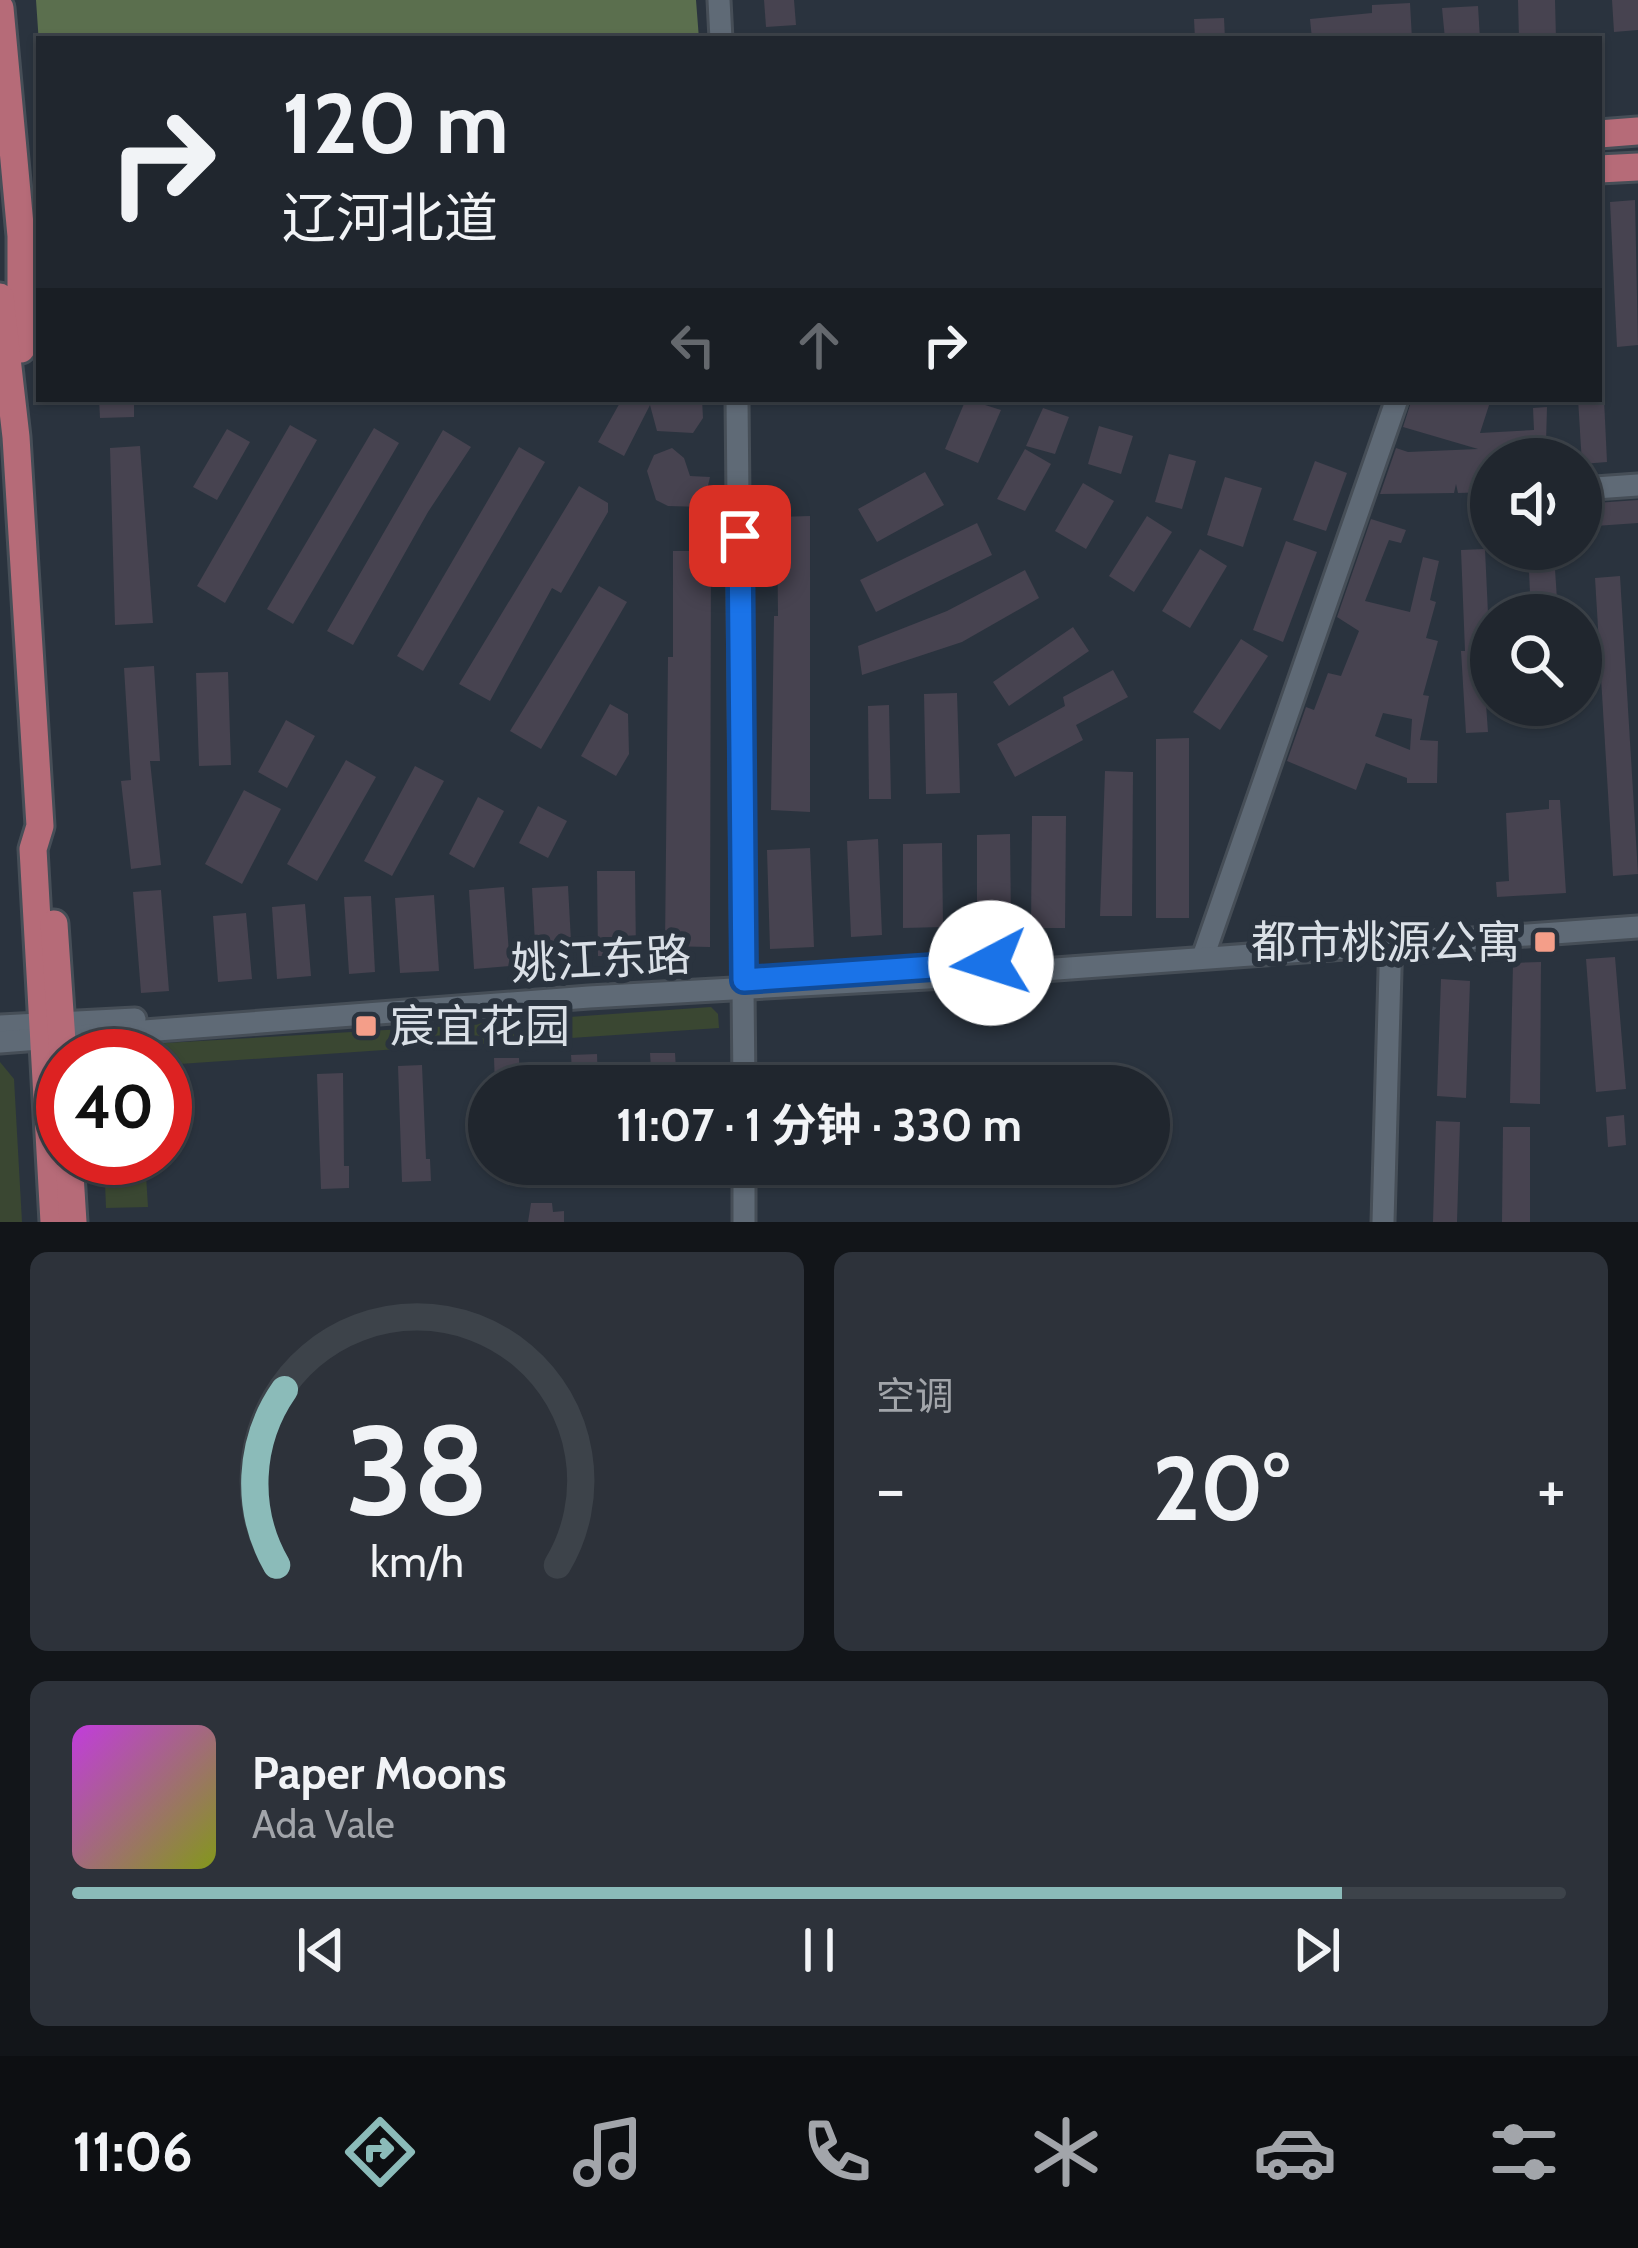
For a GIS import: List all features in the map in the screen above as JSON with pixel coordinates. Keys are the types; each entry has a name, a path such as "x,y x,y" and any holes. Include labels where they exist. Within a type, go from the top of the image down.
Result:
{"main road":[{"path":"0,8 20,236 16,437"},
{"path":"1602,134 1638,131"},
{"path":"11,133 20,158 36,177"},
{"path":"1602,169 1638,166"},
{"path":"0,297 16,437 40,826 33,849 53,1029"},
{"path":"20,399 36,355"},
{"path":"53,1185 53,1222"},
{"path":"71,1185 73,1222"}],"street":[{"path":"719,0 721,36"},
{"path":"737,402 744,1065"},
{"path":"1204,951 1395,402"},
{"path":"1602,488 1638,485"},
{"name":"姚江东路","path":"150,1029 1638,915"},
{"name":"姚江东路","path":"1391,937 1638,926"},
{"path":"1383,1222 1391,937"},
{"name":"姚江东路","path":"0,1026 36,1033"},
{"name":"姚江东路","path":"0,1042 36,1038"},
{"path":"744,1185 744,1222"}],"green space":[{"path":"36,0 696,0 699,36 38,36"},
{"path":"711,1007 718,1014 719,1028 469,1045 470,1024"},
{"path":"454,1026 456,1045 192,1063 192,1041"},
{"path":"0,1062 14,1079 22,1222 0,1222"},
{"path":"105,1185 147,1185 148,1207 106,1208"}],"building":[{"path":"764,0 794,0 796,25 766,27"},
{"path":"1518,0 1555,0 1556,36 1519,36"},
{"path":"1612,0 1638,0 1638,30 1614,32"},
{"path":"1410,3 1412,36 1312,36 1310,19 1372,13 1372,5"},
{"path":"1478,6 1480,36 1445,36 1442,8"},
{"path":"1224,18 1225,36 1195,36 1194,19"},
{"path":"1635,200 1638,345 1617,347 1610,202"},
{"path":"1604,399 1607,462 1602,462 1602,438 1580,438 1578,402"},
{"path":"99,402 134,402 134,417 100,418"},
{"path":"620,402 702,402 703,418 693,433 657,431 650,405 624,456 598,442"},
{"path":"965,402 1001,410 978,463 945,449"},
{"path":"1411,402 1490,402 1480,433 1534,430 1533,408 1547,407 1546,438 1470,438 1470,447 1403,427"},
{"path":"1043,408 1069,417 1055,454 1026,446"},
{"path":"290,425 317,440 225,603 197,586"},
{"path":"1099,426 1133,436 1121,474 1088,464"},
{"path":"374,428 399,443 293,624 267,609"},
{"path":"227,429 250,442 217,500 193,487"},
{"path":"443,430 471,447 428,512 353,645 327,631"},
{"path":"140,446 153,623 115,625 110,448"},
{"path":"519,447 545,462 423,671 397,656"},
{"path":"672,448 684,458 690,476 710,477 703,507 668,506 656,500 647,471 654,455"},
{"path":"1396,448 1408,452 1470,449 1470,493 1458,493 1456,484 1454,493 1380,494"},
{"path":"1025,449 1051,464 1025,511 997,499"},
{"path":"1169,454 1196,461 1182,509 1155,502"},
{"path":"1315,461 1347,473 1326,531 1293,520"},
{"path":"925,472 944,505 877,542 858,509"},
{"path":"1225,477 1262,488 1243,547 1207,535"},
{"path":"1083,483 1114,501 1086,549 1055,531"},
{"path":"579,486 608,503 608,512 561,593 552,588 490,701 459,684"},
{"path":"1638,500 1638,523 1602,526 1602,503"},
{"path":"810,516 810,812 771,810 777,517"},
{"path":"1147,516 1172,532 1134,592 1109,576"},
{"path":"1371,519 1406,530 1401,543 1389,540 1365,601 1410,612 1423,557 1439,561 1430,600 1436,602 1426,638 1438,641 1423,695 1429,696 1420,740 1438,741 1437,783 1407,783 1407,778 1366,763 1356,790 1287,761 1306,707 1314,710 1328,673 1341,676 1359,631 1337,617","holes":["1383,713 1412,719 1410,750 1375,736"]},
{"path":"977,523 992,555 876,612 860,580"},
{"path":"1286,541 1317,552 1283,642 1253,630"},
{"path":"1200,549 1227,566 1190,628 1162,611"},
{"path":"1461,550 1470,550 1470,570 1486,570 1487,594 1470,594 1470,726 1488,726 1488,732 1466,733"},
{"path":"673,551 711,551 710,947 665,946"},
{"path":"1025,570 1039,598 962,642 862,675 858,646 947,611"},
{"path":"1555,570 1557,594 1530,594 1529,571"},
{"path":"1620,576 1638,874 1613,876 1602,694 1602,594 1596,594 1595,578"},
{"path":"599,586 627,602 541,749 510,731"},
{"path":"1073,627 1089,651 1009,706 993,682"},
{"path":"1241,639 1268,656 1220,730 1193,712"},
{"path":"154,666 160,761 150,761 161,865 131,869 121,781 131,780 124,668"},
{"path":"1113,670 1128,697 1076,725 1083,740 1015,777 997,744 1065,706 1063,697"},
{"path":"228,672 231,765 199,766 196,673"},
{"path":"957,693 960,793 926,794 924,694"},
{"path":"610,704 628,714 629,754 616,776 581,756"},
{"path":"889,705 891,799 869,799 868,706"},
{"path":"286,720 315,736 287,788 258,772"},
{"path":"1189,738 1189,918 1156,918 1156,739"},
{"path":"346,760 376,777 317,881 287,864"},
{"path":"415,766 444,781 392,876 364,861"},
{"path":"1105,771 1133,772 1132,916 1100,916"},
{"path":"244,790 281,809 242,884 205,864"},
{"path":"478,797 504,811 474,868 449,854"},
{"path":"1549,800 1560,800 1566,893 1497,897 1496,882 1509,881 1506,813 1549,809"},
{"path":"538,806 567,821 548,858 519,843"},
{"path":"1032,816 1066,816 1065,928 1031,928"},
{"path":"1010,834 1011,926 977,926 977,835"},
{"path":"878,839 882,935 851,937 847,841"},
{"path":"942,843 943,927 903,928 903,844"},
{"path":"810,848 814,947 770,949 767,850"},
{"path":"597,871 635,871 636,956 598,956"},
{"path":"568,886 572,960 536,962 532,888"},
{"path":"504,887 510,966 474,969 469,890"},
{"path":"161,890 169,991 141,993 133,892"},
{"path":"434,895 439,971 400,973 395,898"},
{"path":"371,896 375,972 349,974 344,897"},
{"path":"305,904 311,976 277,979 272,907"},
{"path":"246,913 252,979 218,982 213,916"},
{"path":"1615,957 1626,1089 1596,1092 1586,959"},
{"path":"1541,962 1540,1104 1510,1103 1513,963"},
{"path":"1441,979 1470,981 1466,1098 1437,1096"},
{"path":"650,1053 675,1053 676,1065 651,1065"},
{"path":"597,1054 597,1065 572,1065 571,1055"},
{"path":"494,1058 519,1058 519,1065 494,1065"},
{"path":"422,1065 431,1181 402,1182 398,1066"},
{"path":"343,1073 344,1166 349,1166 349,1188 321,1189 317,1074"},
{"path":"1624,1115 1626,1145 1608,1147 1606,1117"},
{"path":"1436,1121 1460,1122 1457,1222 1433,1222"},
{"path":"1503,1127 1530,1127 1530,1222 1502,1222"},
{"path":"531,1203 552,1203 553,1212 564,1211 564,1222 528,1222"}],"place":[{"name":"都市桃源公寓","path":"1545,942"},
{"name":"宸宜花园","path":"366,1026"}],"route":[{"path":"740,536 744,980 991,963"}]}
